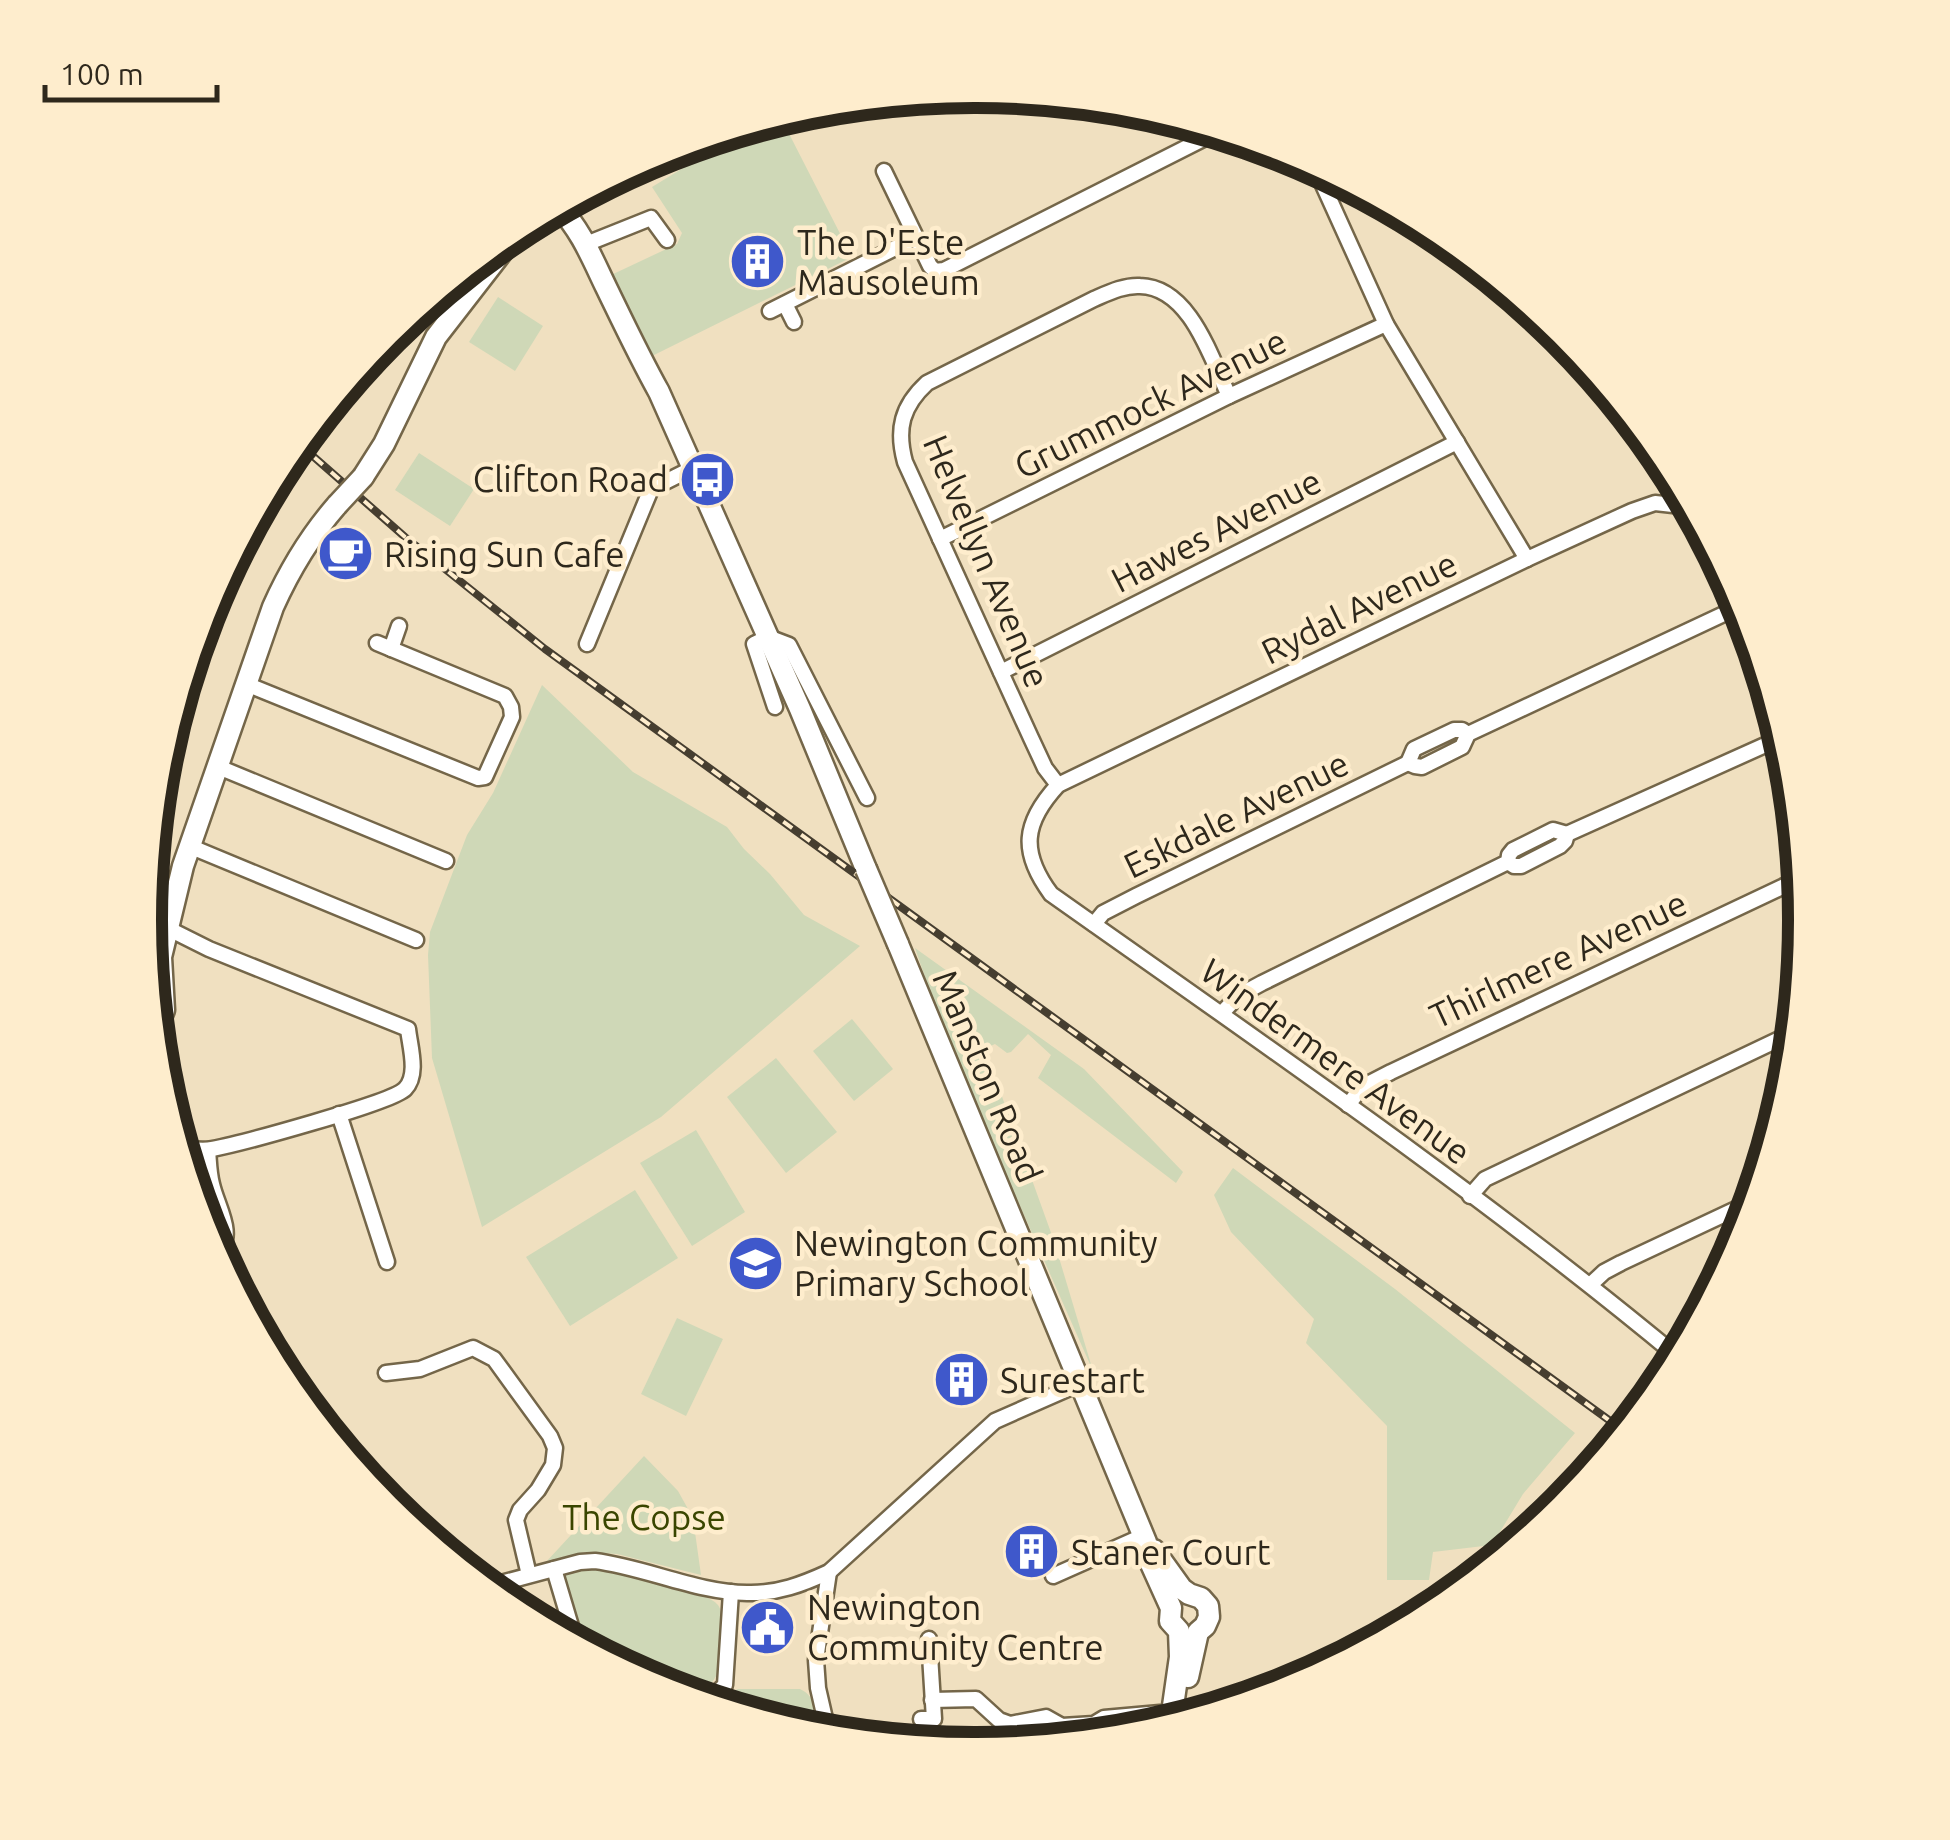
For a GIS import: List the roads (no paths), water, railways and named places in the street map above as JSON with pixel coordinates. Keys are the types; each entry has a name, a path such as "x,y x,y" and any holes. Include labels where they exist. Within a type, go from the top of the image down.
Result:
{"main road":[{"name":"Manston Road","path":"568,217 586,244 659,392 768,637 1081,1384 1170,1608 1170,1621 1188,1632"},
{"path":"163,942 216,766 288,573 337,504 363,477 384,444 436,337 489,269"},
{"name":"Manston Road","path":"1144,1539 1182,1589 1201,1598 1209,1612 1205,1626 1188,1632"},
{"path":"1170,1608 1178,1598 1189,1594"},
{"name":"Manston Road","path":"1173,1708 1188,1632"}],"street":[{"path":"905,175 887,177 930,266 935,271 944,270 1201,140"},
{"path":"1324,186 1386,324 1527,559"},
{"path":"586,244 651,218 667,240"},
{"path":"770,311 915,238"},
{"name":"Helvellyn Avenue","path":"1058,785 1045,768 905,462 900,443 906,409 914,394 927,383 1094,298 1139,286 1159,290 1181,304 1194,322 1229,396"},
{"path":"785,304 794,322"},
{"name":"Grummock Avenue","path":"940,539 1229,396 1386,324"},
{"name":"Hawes Avenue","path":"1001,672 1457,442"},
{"path":"587,644 651,490 693,468"},
{"name":"Rydal Avenue","path":"1058,785 1527,559 1655,503 1673,505"},
{"name":"Eskdale Avenue","path":"1094,924 1104,913 1136,896 1408,762 1422,766 1462,747 1468,734 1727,612"},
{"path":"246,684 478,778 485,777 512,718 512,707 505,696 384,646 399,626"},
{"name":"Manston Road","path":"775,707 754,644 768,637 790,645 868,798"},
{"path":"1222,1014 1238,996 1508,862 1513,850 1553,830 1567,834 1768,743"},
{"path":"216,766 446,861"},
{"name":"Windermere Avenue","path":"1058,785 1035,813 1030,843 1033,862 1052,894 1348,1105 1590,1285 1666,1347"},
{"path":"189,846 416,940"},
{"name":"Thirlmere Avenue","path":"1348,1105 1362,1087 1787,885"},
{"path":"166,928 408,1029 413,1072 408,1086 396,1095 208,1150 196,1149"},
{"path":"1470,1196 1485,1179 1779,1039"},
{"path":"339,1114 387,1262"},
{"path":"208,1150 211,1182 227,1237"},
{"path":"1590,1285 1621,1263 1733,1211"},
{"path":"386,1374 420,1369 473,1348 494,1358 514,1384 550,1436 556,1454 554,1465 516,1520 530,1576"},
{"path":"505,1582 580,1562 608,1563 731,1592 791,1588 829,1572 995,1421 1081,1384"},
{"path":"1054,1576 1144,1539"},
{"path":"554,1569 571,1625"},
{"path":"825,1719 816,1660 829,1572"},
{"path":"719,1690 724,1685 731,1592"},
{"path":"921,1720 934,1719 928,1640"},
{"path":"932,1700 976,1699 999,1720 1010,1724 1046,1716 1062,1726 1126,1718"},
{"path":"1010,1724 1011,1731"}],"railway":[{"path":"310,453 405,537 545,649 1613,1423"}],"place":[{"name":"The D'Este Mausoleum","path":"758,262"},
{"name":"Clifton Road","path":"707,479"},
{"name":"Rising Sun Cafe","path":"345,554"},
{"name":"Newington Community Primary School","path":"755,1263"},
{"name":"Surestart","path":"961,1380"},
{"name":"Staner Court","path":"1032,1552"},
{"name":"Newington Community Centre","path":"768,1627"}],"park label":[{"name":"The Copse","path":"644,1517"}]}
